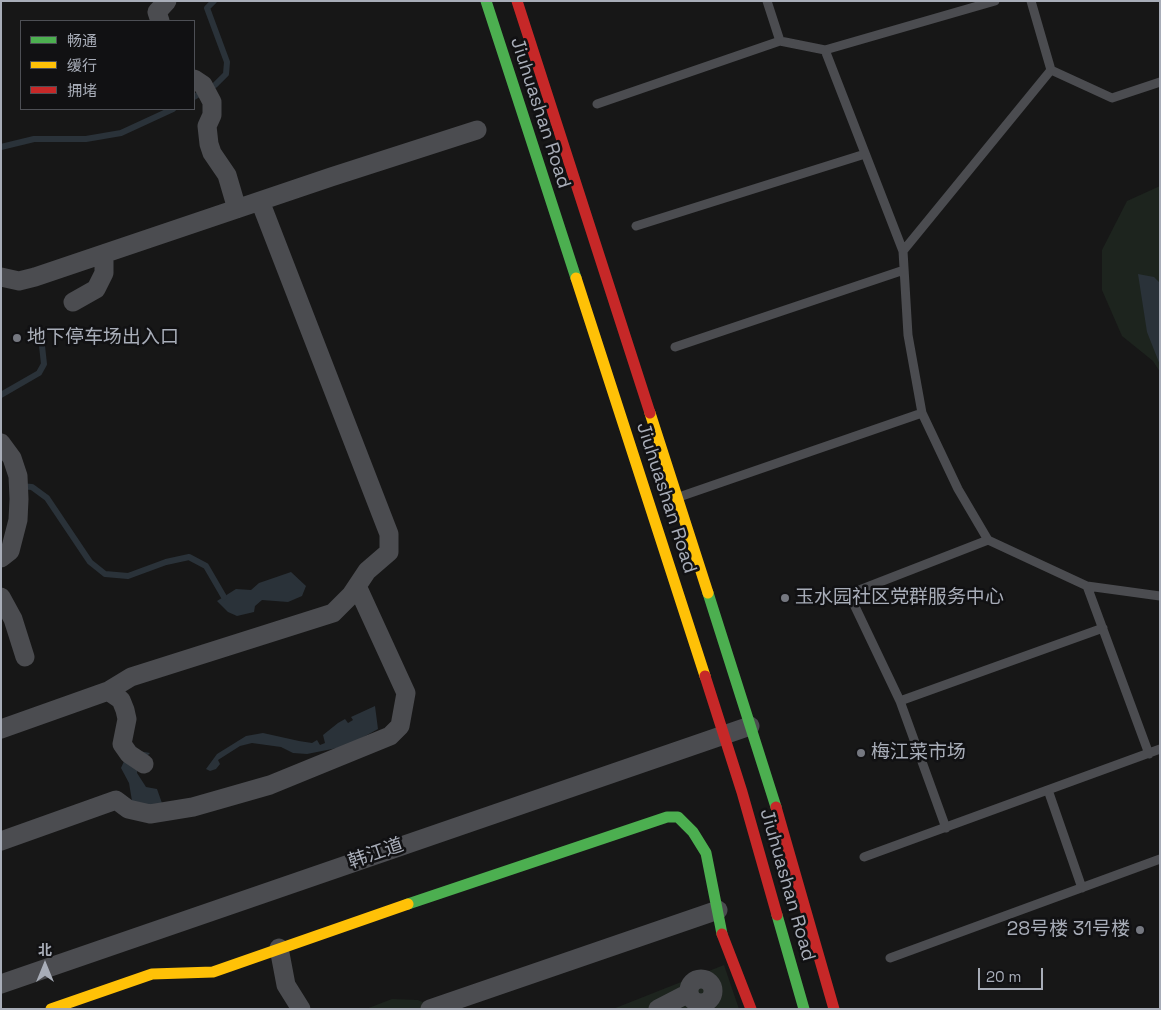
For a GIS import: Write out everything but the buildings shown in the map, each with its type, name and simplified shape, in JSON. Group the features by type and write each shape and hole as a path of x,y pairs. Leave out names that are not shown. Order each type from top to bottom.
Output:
{"street":[{"path":"160,20 157,12 167,1"},
{"name":"Jiuhuashan Road","path":"486,1 724,734 804,1009"},
{"name":"Jiuhuashan Road","path":"517,1 750,726 834,1009"},
{"path":"198,82 212,102 212,115 208,126 209,144 212,153 227,175 238,209"},
{"path":"1,276 20,280 477,130"},
{"path":"1,728 108,691 131,677 333,613 351,595 367,571 389,552 389,534 260,201"},
{"path":"73,302 96,289 104,272 104,254"},
{"path":"1,442 12,458 18,476 18,520 10,552 1,558"},
{"path":"1,841 116,800 128,809 150,814 193,807 270,785 390,736 400,726 406,693 357,586"},
{"path":"1,597 13,619 24,657"},
{"path":"108,691 121,700 127,720 122,744 136,759"},
{"name":"韩江道","path":"1,984 750,726"},
{"path":"51,1009 152,974 213,972 667,817 678,817 693,832 706,853 718,910 720,930 751,1009"},
{"path":"430,1009 718,910"},
{"path":"279,948 286,985 301,1009"},
{"path":"658,1009 689,993 692,982 699,978 707,980 712,986 738,976"}],"lane":[{"path":"767,1 780,41"},
{"path":"597,104 780,41 825,50 995,1"},
{"path":"1031,1 1051,70 1112,98 1160,82"},
{"path":"825,50 902,251 908,335 922,412 958,489 988,540 1088,586 1160,596"},
{"path":"902,251 1051,70"},
{"path":"636,226 865,154"},
{"path":"675,347 904,270"},
{"path":"677,498 922,412"},
{"path":"946,828 900,701 849,594 988,540"},
{"path":"1088,586 1148,754"},
{"path":"900,701 1103,628"},
{"path":"864,857 1160,750"},
{"path":"1048,790 1082,888"},
{"path":"890,958 1160,859"}],"shaded area":[{"path":"1160,186 1160,372 1153,361 1122,336 1102,290 1102,250 1127,201"},
{"path":"1138,274 1154,277 1160,283 1160,365 1147,332"},
{"path":"291,572 306,586 302,596 288,602 262,600 255,606 254,612 237,616 228,612 217,601 236,589 251,590 259,583"},
{"path":"375,706 378,729 347,746 307,754 293,753 281,747 252,743 240,746 218,760 220,764 216,769 210,771 206,769 217,754 246,736 263,733 312,743 317,740 320,745 325,743 323,735 338,723 345,719 348,723 353,720 351,717"},
{"path":"139,751 150,753 138,765 137,773 146,787 157,789 163,806 154,807 132,801 129,783 121,768 125,759"},
{"path":"724,965 739,1009 613,1009"},
{"path":"392,999 418,1000 437,1009 366,1009"}],"waterway":[{"path":"195,96 215,85 226,74 227,62 207,8 214,1"},
{"path":"1,147 34,139 86,139 121,133 171,110"},
{"path":"1,395 39,373 44,364 42,346"},
{"path":"19,486 32,487 47,498 90,562 105,574 128,576 166,562 189,557 206,566 224,597"}],"traffic: fast":[{"path":"486,1 576,278"},
{"path":"708,593 776,807"},
{"path":"408,904 667,817 678,817 693,832 706,853 722,934"},
{"path":"777,915 804,1009"}],"traffic: slow":[{"path":"576,278 705,676"},
{"path":"650,413 708,593"},
{"path":"51,1009 152,974 213,972 408,904"}],"traffic: jam":[{"path":"517,1 650,413"},
{"path":"705,676 742,792 777,915"},
{"path":"776,807 834,1009"},
{"path":"722,934 751,1009"}],"place":[{"name":"地下停车场出入口","path":"17,338"},
{"name":"玉水园社区党群服务中心","path":"785,598"},
{"name":"梅江菜市场","path":"861,753"},
{"name":"28号楼 31号楼","path":"1140,930"}]}
